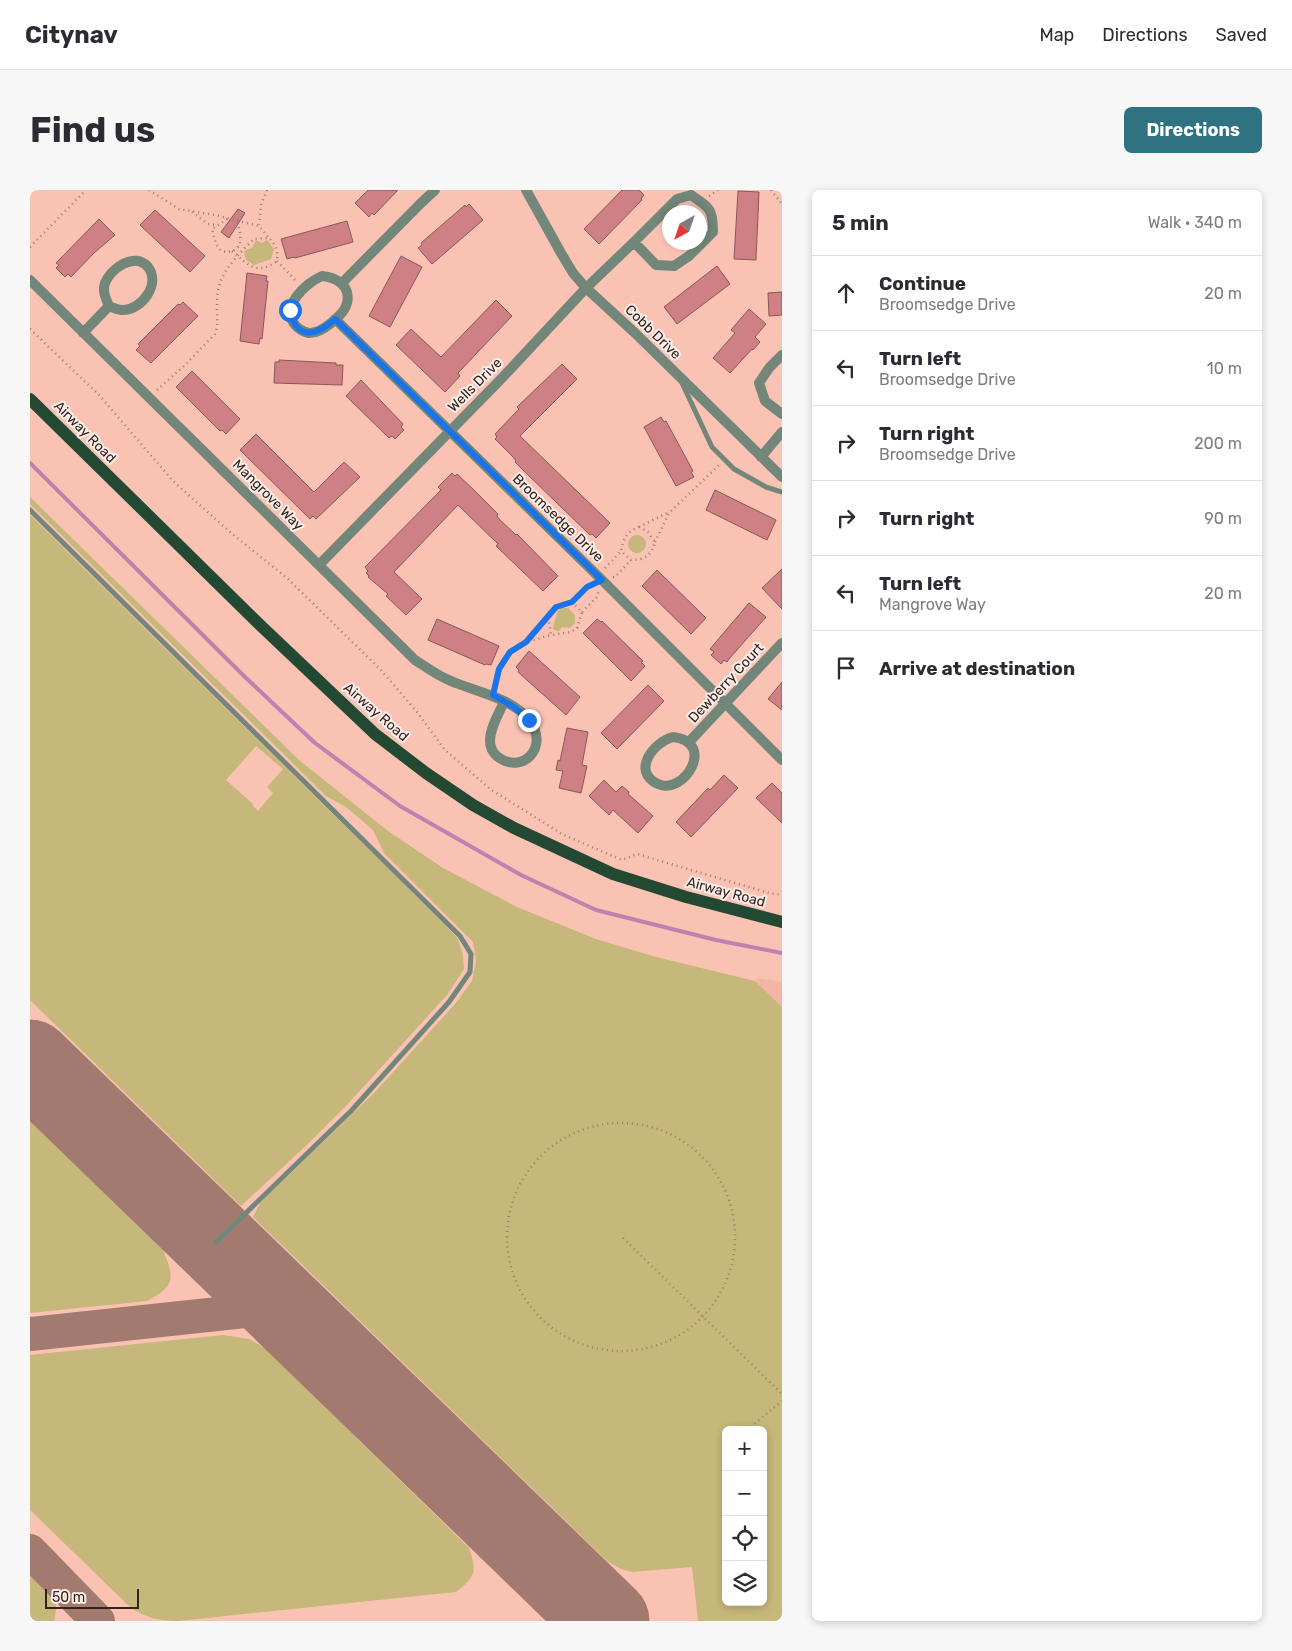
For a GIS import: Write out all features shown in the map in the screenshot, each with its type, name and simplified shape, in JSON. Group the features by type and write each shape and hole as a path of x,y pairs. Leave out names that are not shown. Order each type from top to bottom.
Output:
{"main road":[{"name":"Airway Road","path":"30,399 259,624 376,734 426,773 473,805 514,828 613,874 686,897 782,922"}],"street":[{"path":"342,284 436,190"},
{"name":"Cobb Drive","path":"526,190 565,260 586,288 635,333 782,477"},
{"name":"Wells Drive","path":"319,565 503,377 586,288 677,199 691,195 705,204 713,216 713,232 689,256 674,266 656,265 634,242"},
{"path":"132,261 148,266 152,274 153,283 143,300 131,309 116,309 109,306 104,291 105,283 112,272 124,263 132,261"},
{"path":"322,276 332,277 342,284 347,292 347,304 324,329 312,333 300,330 292,322 290,310 295,300 313,280 322,276"},
{"name":"Mangrove Way","path":"30,280 414,660 450,681 493,695 514,707 529,720 536,730 538,739 536,747 525,760 518,763 503,761 490,748 489,739 491,731 504,702"},
{"path":"84,333 109,306"},
{"name":"Broomsedge Drive","path":"335,319 602,580 782,760"},
{"path":"782,355 769,368 759,383 765,401 782,414"},
{"path":"761,456 782,432"},
{"name":"Dewberry Court","path":"689,742 782,643"},
{"name":"Dewberry Court","path":"673,738 682,738 689,742 693,747 694,761 692,768 686,776 670,786 662,786 649,778 646,764 648,756 655,748 665,740 673,738"}],"lane":[{"path":"679,376 712,447 734,469 766,487 782,492"},
{"path":"30,510 460,936 471,954 470,972 449,1002 352,1110 216,1242"}],"path":[{"path":"30,247 86,190"},
{"path":"149,190 179,209 259,226 276,245 277,261"},
{"path":"259,226 261,204 267,190"},
{"path":"771,190 782,204"},
{"path":"191,211 208,224 217,225"},
{"path":"228,219 212,229 216,244 221,251 227,252 237,248 241,238 241,231 236,220"},
{"path":"149,397 184,366 215,334 220,283 238,256 254,238 269,238"},
{"path":"232,251 256,269 262,269 277,261"},
{"path":"277,261 304,289"},
{"path":"30,329 99,395 173,481 230,532 286,578 373,663 417,712 445,750 490,789 562,834 622,860 637,854 782,895"},
{"path":"493,695 499,669 510,652 526,642 571,632 577,628 582,612 597,597 605,568 621,551 628,531 668,513 724,460"},
{"path":"526,642 556,607 572,602 587,587 602,580 615,577 631,560 644,559 650,555 668,513"},
{"path":"639,527 648,532 655,542"},
{"path":"626,536 631,540"},
{"path":"621,551 631,560"},
{"path":"572,602 582,612"},
{"path":"556,607 559,610"},
{"path":"548,615 551,636"},
{"path":"632,1123 666,1132 697,1151 722,1182 735,1220 734,1260 720,1297 703,1317 694,1327 659,1346 620,1353 580,1345 546,1324 523,1296 509,1263 507,1227 515,1192 534,1162 562,1139 596,1125 632,1123"},
{"path":"623,1238 782,1394"},
{"path":"752,1426 782,1401"}],"shaded area":[{"path":"256,240 262,243 267,240 274,249 271,259 254,265 246,260 244,252 252,248"},
{"path":"30,497 299,760 388,831 443,868 517,907 596,939 656,957 755,981 782,1007 782,1621 698,1621 692,1567 632,1572 621,1569 607,1561 253,1217 260,1203 375,1092 455,1004 472,981 476,961 473,942 384,853 373,830 346,807 326,796 30,504"},
{"path":"30,515 445,925 458,939 463,955 464,969 447,995 346,1106 241,1206 30,1000","holes":["256,746 283,769 267,787 273,793 258,811 253,804 226,780"]},
{"path":"637,535 643,538 646,544 643,550 637,553 631,550 628,544 631,538"},
{"path":"561,608 568,608 575,615 575,623 570,628 562,627 559,631 556,631 553,629 553,625 557,612"},
{"path":"757,978 782,982 782,1007 755,981"},
{"path":"30,1120 163,1250 171,1275 168,1286 163,1291 147,1301 30,1313"},
{"path":"223,1335 249,1339 265,1348 469,1548 474,1568 468,1582 456,1592 178,1621 165,1620 141,1614 130,1607 30,1510 30,1355"},
{"path":"30,1568 52,1591 56,1603 54,1621 30,1621"}],"building":[{"path":"368,190 398,190 374,215 372,213 369,217 355,203"},
{"path":"622,190 639,190 644,195 642,200 599,244 584,229"},
{"path":"738,191 759,192 756,260 734,259"},
{"path":"469,204 483,220 432,264 418,248 422,245 421,243 465,205 466,207"},
{"path":"238,209 245,213 229,238 221,232"},
{"path":"155,210 205,256 190,272 140,225"},
{"path":"99,219 115,235 71,277 68,274 65,277 56,268 59,265 56,263"},
{"path":"347,221 353,242 287,259 281,239"},
{"path":"401,256 422,267 390,327 369,316"},
{"path":"717,266 730,284 677,324 664,307"},
{"path":"247,273 267,276 266,281 268,281 262,339 260,338 259,344 240,341"},
{"path":"782,292 782,315 769,316 768,293"},
{"path":"496,300 512,316 458,373 460,376 445,392 396,345 411,329 441,357"},
{"path":"183,302 198,316 151,363 136,350 140,346 138,344 178,304 180,305"},
{"path":"749,309 766,324 755,337 760,342 730,373 713,358 735,333 731,330"},
{"path":"279,360 343,365 342,385 274,383 275,362 279,362"},
{"path":"562,364 577,379 520,436 610,523 596,538 592,534 590,535 525,472 495,439 497,437 495,434 519,409 517,407"},
{"path":"192,371 240,419 226,434 222,430 220,431 176,387"},
{"path":"361,380 403,424 401,427 404,430 395,439 392,436 389,438 346,396"},
{"path":"661,417 664,422 666,421 693,471 691,472 694,477 676,486 644,427"},
{"path":"256,434 314,492 344,462 360,477 316,519 313,516 310,519 240,450"},
{"path":"452,473 455,476 457,474 475,491 498,514 497,516 500,520 517,534 558,576 543,591 496,546 498,544 458,505 394,572 422,599 406,615 386,596 388,594 368,577 366,573 368,571 365,567 441,490 438,487"},
{"path":"715,490 776,520 767,540 706,510"},
{"path":"782,569 782,609 762,588"},
{"path":"657,570 706,618 691,634 642,586"},
{"path":"749,603 766,617 727,662 724,660 721,664 711,655 714,652 710,649"},
{"path":"437,619 499,646 491,665 485,665 428,640"},
{"path":"597,619 602,621 643,661 641,662 645,666 631,681 583,633"},
{"path":"529,651 580,697 566,715 518,672 519,670 516,667"},
{"path":"782,682 782,710 768,699"},
{"path":"648,685 664,701 617,749 601,733"},
{"path":"567,728 588,732 582,765 587,766 581,793 559,788 563,771 556,770 558,760 560,761"},
{"path":"724,775 738,788 691,837 676,822 708,788 710,790"},
{"path":"604,780 616,792 622,786 629,792 628,794 653,816 638,833 613,810 609,815 589,796"},
{"path":"772,783 782,793 782,823 756,798"}],"waterway":[{"path":"30,463 245,677 315,743 400,806 521,875 596,910 716,940 782,953"}],"taxiway":[{"path":"30,1334 283,1307"},
{"path":"30,1551 98,1621"},
{"path":"569,1621 603,1617"}],"runway":[{"path":"30,1062 607,1621"}],"route":[{"path":"290,310 292,322 300,330 312,333 324,329 335,319 602,580 587,587 572,602 556,607 526,642 510,652 499,669 493,695 514,707 529,720"}]}
